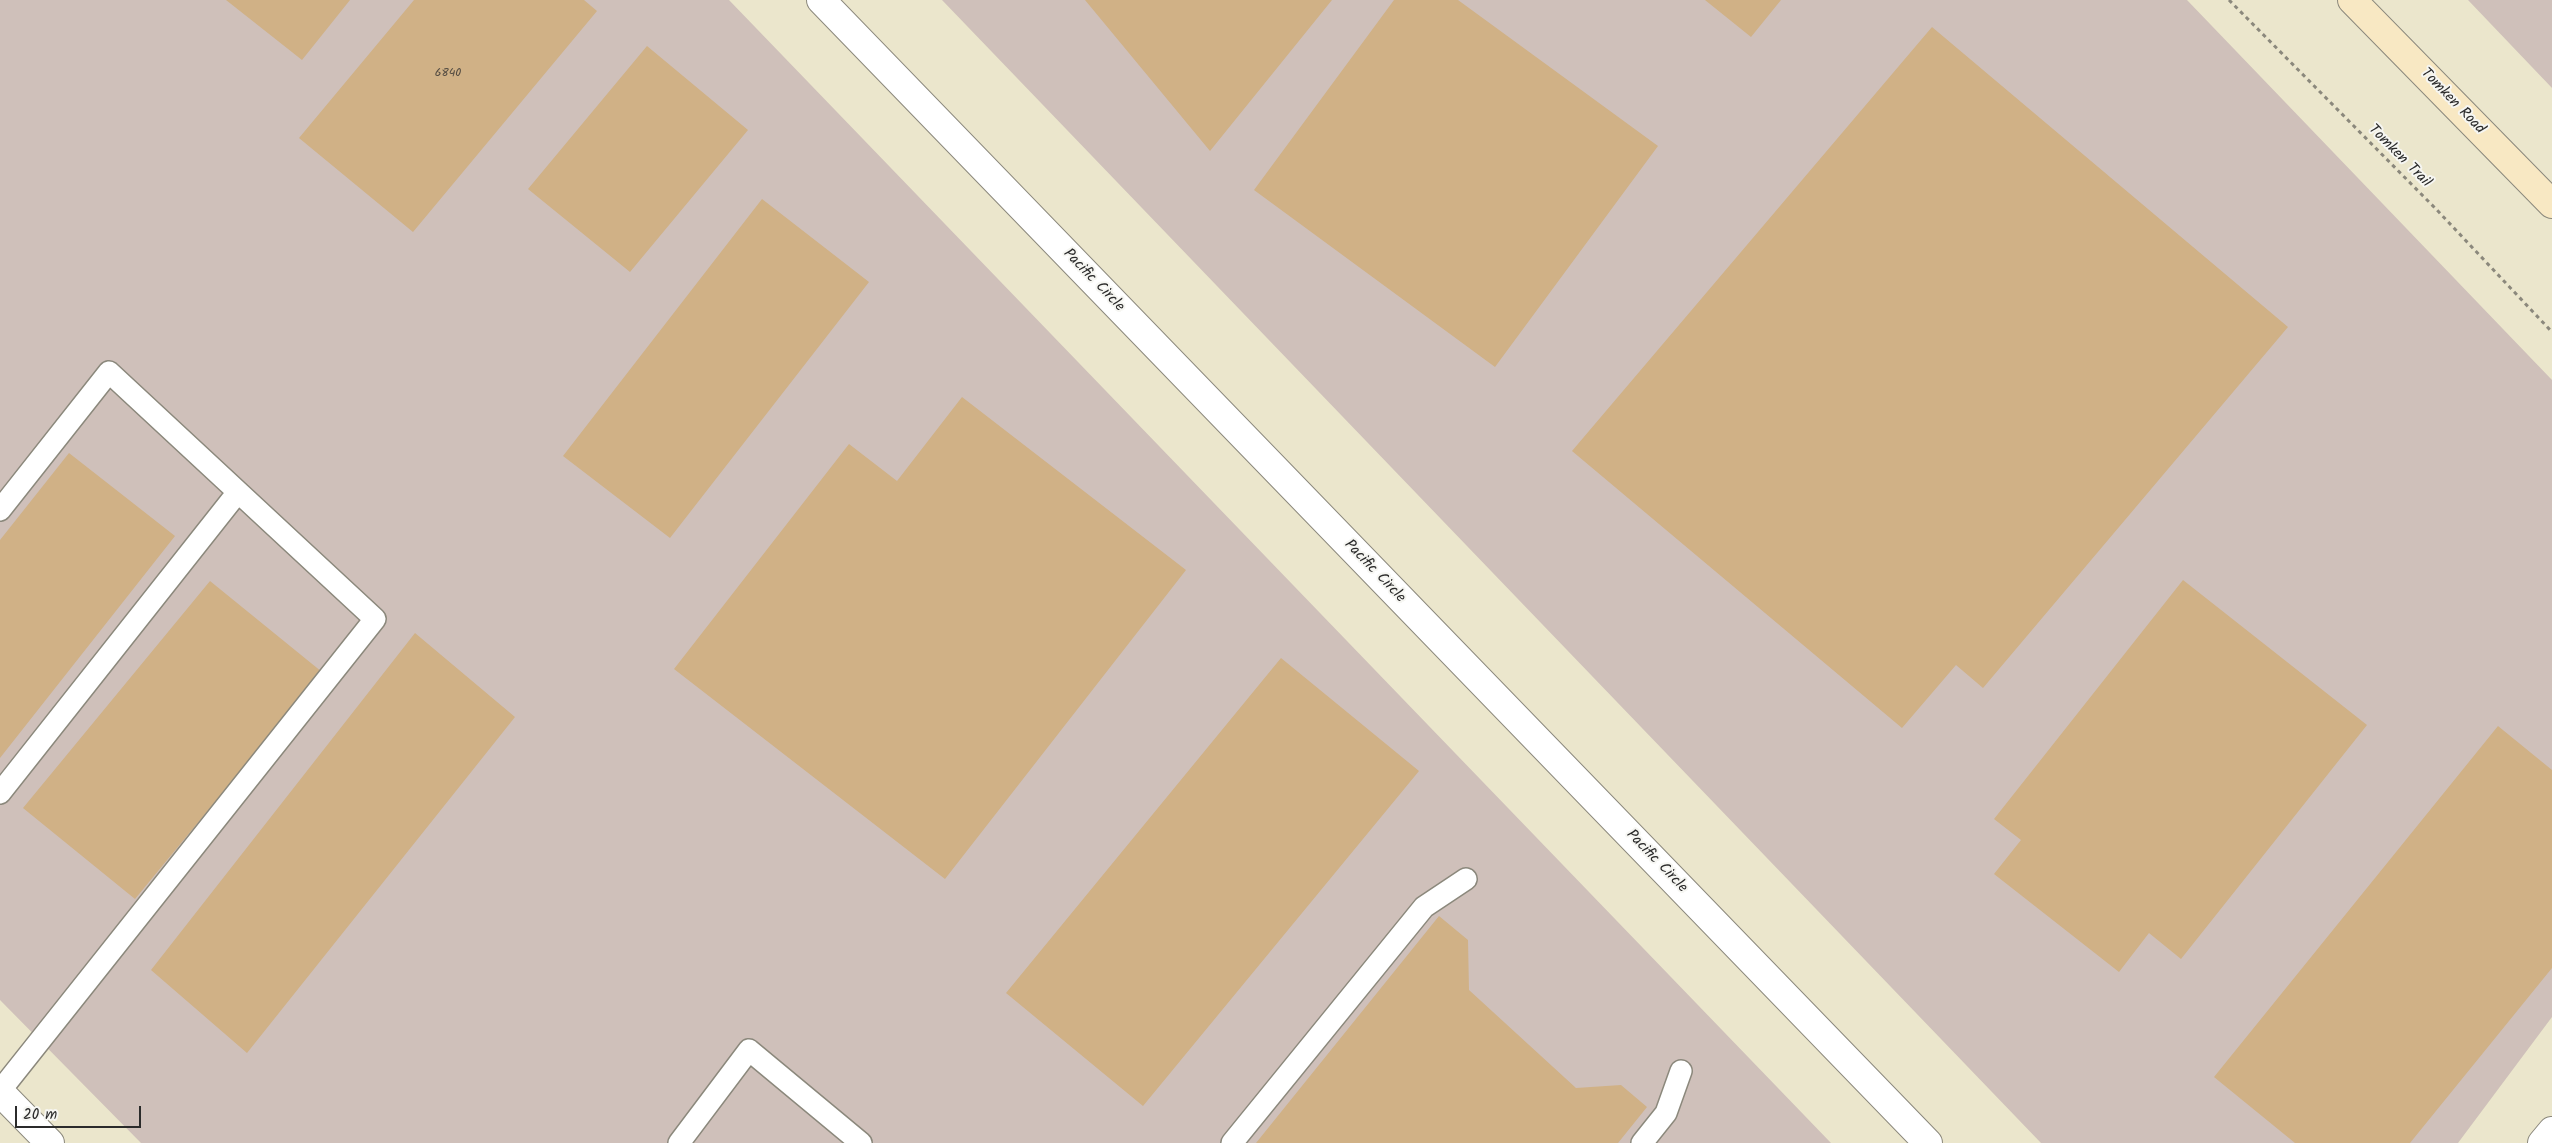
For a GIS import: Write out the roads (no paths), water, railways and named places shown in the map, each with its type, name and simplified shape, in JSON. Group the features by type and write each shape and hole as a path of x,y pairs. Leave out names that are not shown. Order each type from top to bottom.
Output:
{"main road":[{"name":"Tomken Road","path":"2352,0 2552,204"}],"street":[{"name":"Pacific Circle","path":"821,0 1928,1143"},
{"path":"0,1092 50,1143"},
{"path":"2542,1143 2552,1131"}],"lane":[{"path":"0,510 109,372 375,619 0,1092"},
{"path":"0,793 238,492"},
{"path":"1232,1143 1424,906 1466,879"},
{"path":"679,1143 749,1050 861,1143"},
{"path":"1642,1143 1666,1113 1681,1070"}]}
